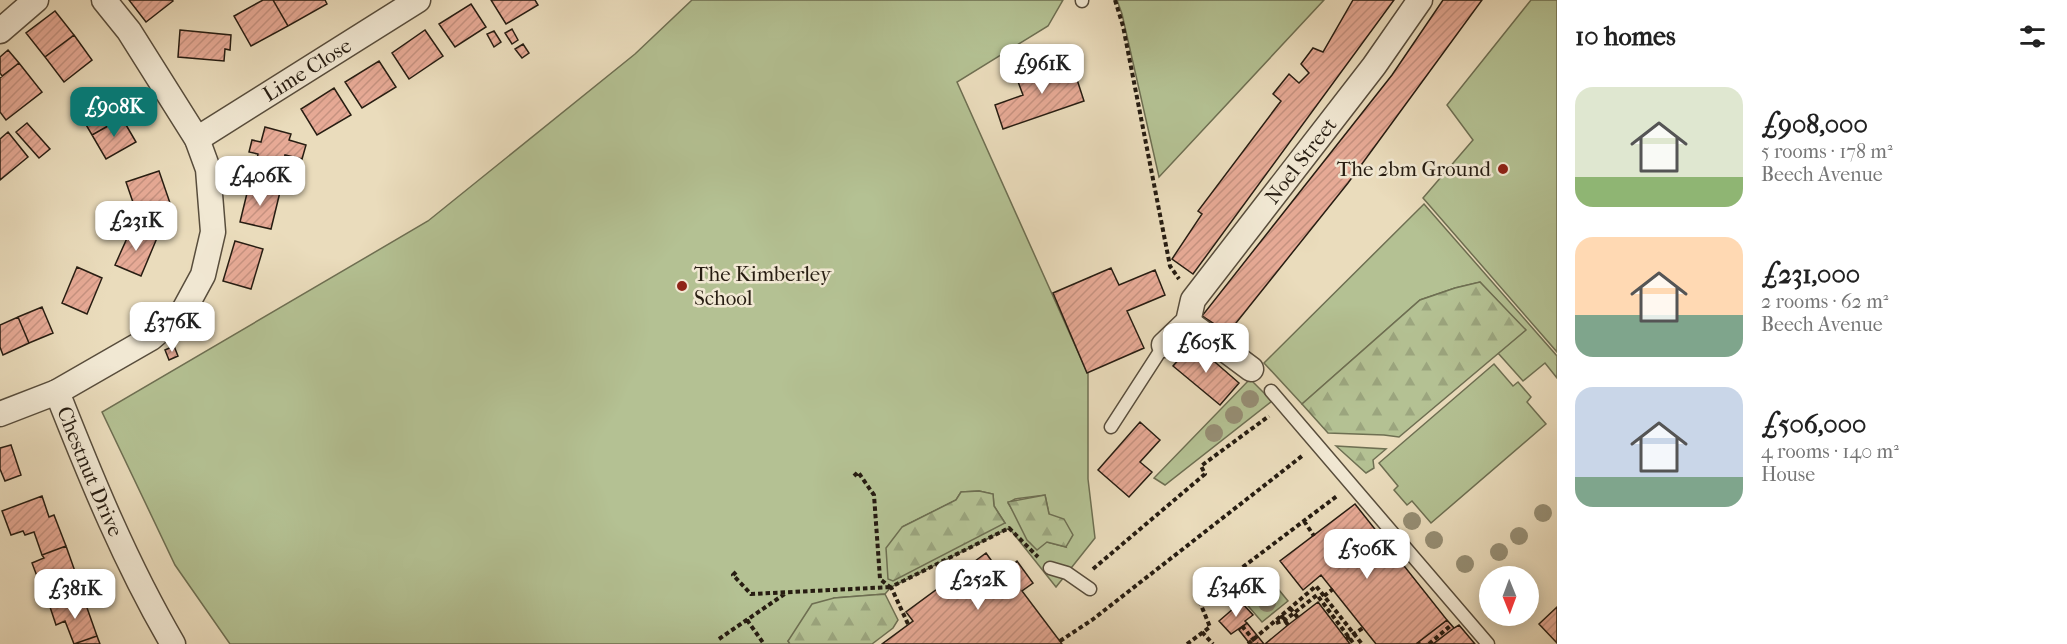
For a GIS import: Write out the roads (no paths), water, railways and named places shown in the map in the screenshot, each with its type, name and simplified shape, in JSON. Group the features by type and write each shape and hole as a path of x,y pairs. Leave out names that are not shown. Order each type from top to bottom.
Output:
{"street":[{"path":"0,31 36,0"},
{"path":"0,414 57,392 151,338 184,310 203,275 213,232 208,169 197,139 129,30 104,0"},
{"name":"Lime Close","path":"197,139 418,0"},
{"name":"Noel Street","path":"1164,345 1374,66 1420,0"},
{"path":"1190,311 1251,369"},
{"name":"Chestnut Drive","path":"57,392 95,490 150,605 173,644"}],"lane":[{"path":"1111,427 1164,345"},
{"path":"1271,391 1488,644"},
{"path":"1050,568 1066,573 1090,589"}],"place":[{"name":"The 2bm Ground","path":"1503,169"},
{"name":"The Kimberley School","path":"682,286"}]}
